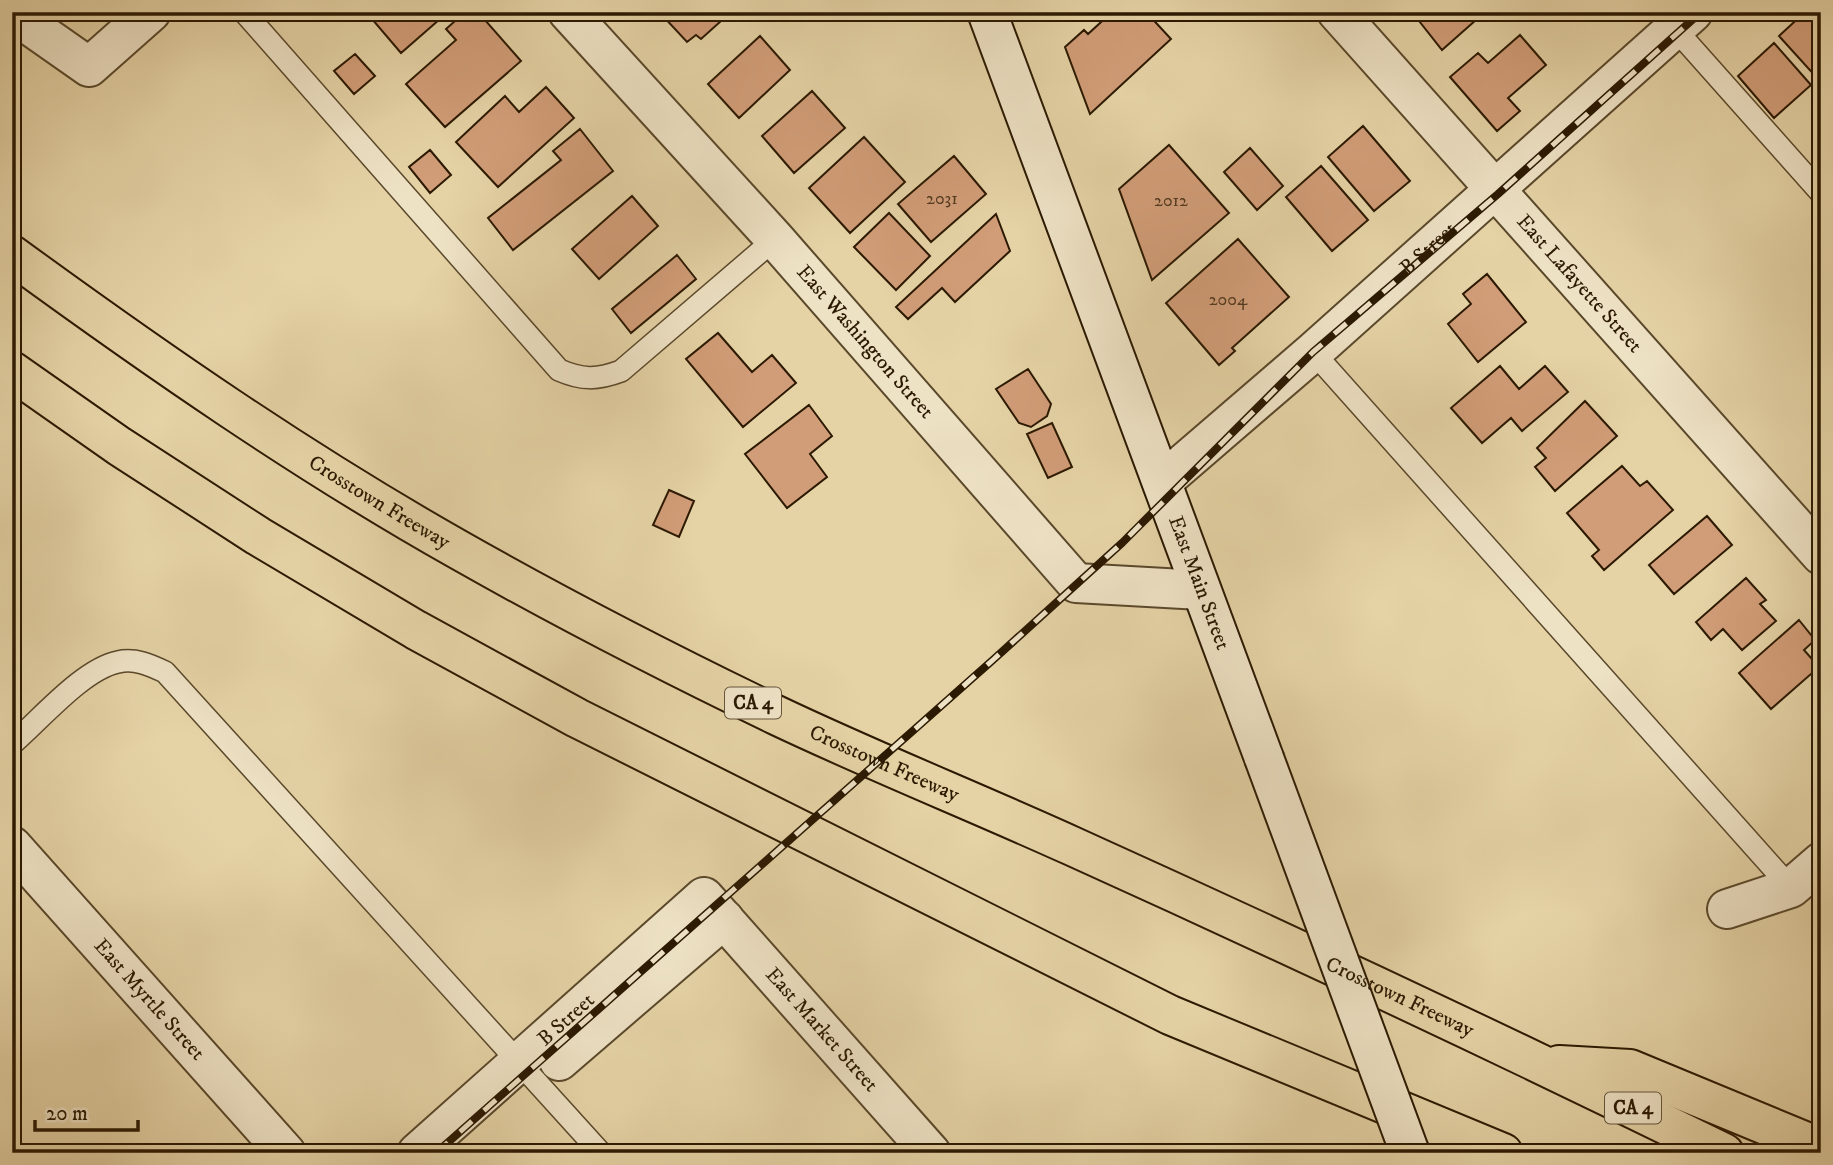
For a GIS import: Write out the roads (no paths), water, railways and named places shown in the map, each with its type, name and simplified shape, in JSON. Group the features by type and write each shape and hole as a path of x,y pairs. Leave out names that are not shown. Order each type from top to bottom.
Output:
{"highway":[{"name":"Crosstown Freeway","path":"12,255 142,349 289,446 456,549 609,631 781,718 1083,851 1542,1064 1724,1153"},
{"path":"12,371 119,446 258,536 416,630 578,718 1170,1015 1503,1153"},
{"path":"1542,1064 1630,1069 1821,1148"}],"street":[{"path":"12,13 89,67 151,12"},
{"name":"East Washington Street","path":"568,12 775,239 1076,583 1201,590"},
{"name":"East Main Street","path":"987,12 1410,1153"},
{"name":"East Lafayette Street","path":"1337,12 1821,555"},
{"name":"B Street","path":"1161,482 1495,191 1676,18"},
{"name":"East Myrtle Street","path":"12,846 286,1153"},
{"path":"1727,909 1791,888 1821,862"},
{"name":"B Street","path":"417,1153 527,1072 714,908"},
{"name":"East Market Street","path":"714,908 931,1153"},
{"path":"456,1153 527,1072"}],"lane":[{"path":"244,12 559,370 579,378 600,379 621,371 775,239"},
{"path":"1676,18 1821,193"},
{"path":"1313,352 1791,888"},
{"path":"12,744 99,668 120,661 145,662 165,672 601,1153"}],"railway":[{"path":"436,1153 1122,543 1313,352 1498,194 1701,12"}]}
